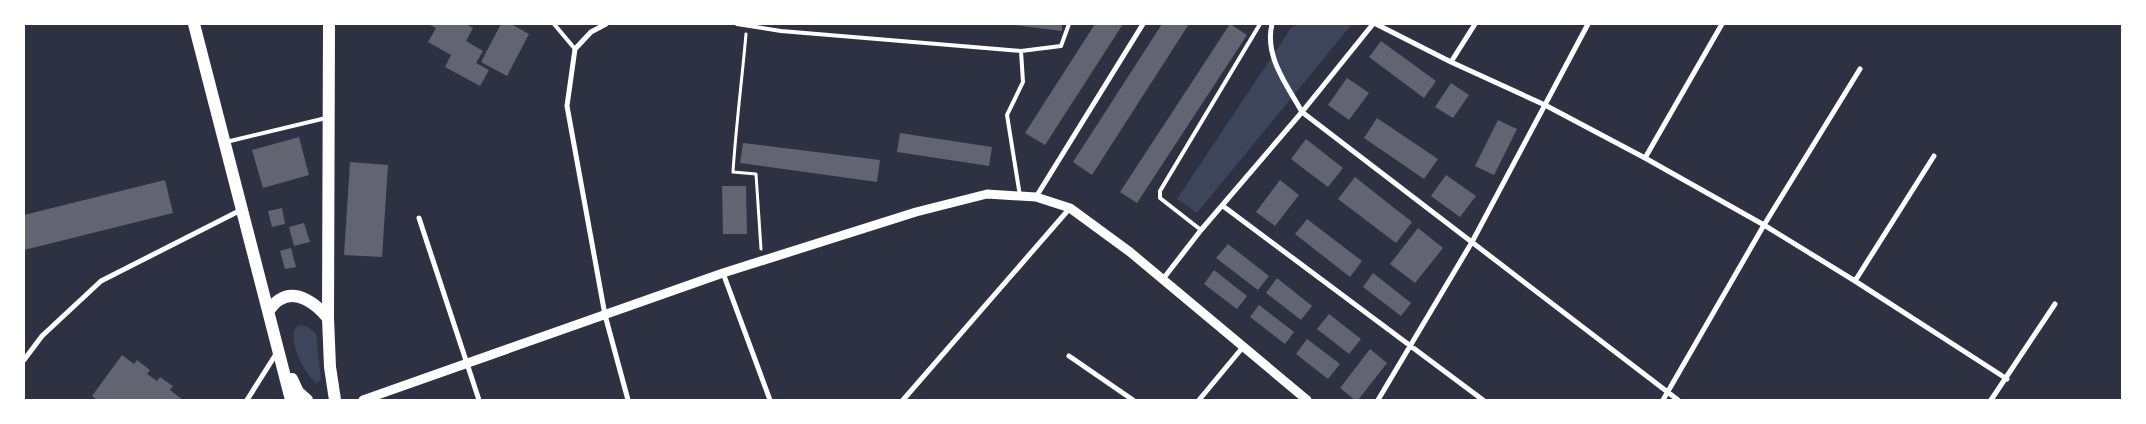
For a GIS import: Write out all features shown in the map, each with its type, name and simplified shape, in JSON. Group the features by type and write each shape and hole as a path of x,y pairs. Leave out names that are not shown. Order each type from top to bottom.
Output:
{"main road":[{"path":"194,24 291,400"},
{"path":"329,24 328,318 330,368 336,400"},
{"path":"268,311 279,299 292,296 305,299 319,307 328,318"},
{"path":"279,350 298,392 307,400"}],"street":[{"path":"606,24 591,32 575,49 567,106 606,315 628,400"},
{"path":"1036,197 1143,24"},
{"path":"1272,24 1270,47 1274,61 1302,112 1678,400"},
{"path":"1163,279 1201,230 1374,24 1451,62 1546,105 1645,158 1764,225 2007,379"},
{"path":"1451,62 1475,24"},
{"path":"1378,400 1472,242 1588,24"},
{"path":"1645,158 1722,24"},
{"path":"1663,400 1764,225 1860,69"},
{"path":"1855,281 1934,156"},
{"path":"363,400 723,273 916,212 987,194 1036,197 1070,208 1130,252 1307,400"},
{"path":"1222,206 1483,400"},
{"path":"903,400 1070,208"},
{"path":"24,360 42,336 101,282 242,210"},
{"path":"419,218 479,400"},
{"path":"723,273 770,400"},
{"path":"1992,400 2055,304"},
{"path":"1199,400 1243,347"},
{"path":"247,400 279,350"},
{"path":"1069,356 1133,400"}],"lane":[{"path":"554,24 575,49"},
{"path":"738,24 781,31 1021,51 1061,46 1069,24"},
{"path":"1201,230 1160,198 1160,191 1260,24"},
{"path":"1020,196 1007,115 1023,82 1021,51"},
{"path":"224,142 328,118"}],"path":[{"path":"747,26 741,92 736,119 734,172 756,174 762,261"}],"shaded area":[{"path":"1298,24 1352,24 1197,213 1177,199 1291,28"},
{"path":"300,325 306,326 316,333 321,379 317,384 307,373 296,349 294,333 296,327"}],"building":[{"path":"428,24 466,24 473,28 466,41 483,51 476,63 489,70 480,86 445,67 451,55 428,42 436,28"},
{"path":"501,24 511,24 529,34 507,76 481,62"},
{"path":"1007,24 1062,24 1062,31"},
{"path":"1095,24 1123,24 1045,145 1025,133"},
{"path":"1162,24 1189,24 1092,175 1073,162"},
{"path":"1230,24 1247,35 1137,203 1120,192"},
{"path":"1381,41 1436,81 1424,98 1369,57"},
{"path":"1347,78 1369,93 1349,120 1328,105"},
{"path":"1451,83 1469,95 1453,118 1435,107"},
{"path":"1377,118 1438,159 1424,179 1364,138"},
{"path":"1498,120 1517,129 1494,175 1475,166"},
{"path":"900,133 992,147 989,166 897,152"},
{"path":"299,137 309,175 263,188 252,150"},
{"path":"1306,139 1343,168 1328,187 1291,159"},
{"path":"743,143 880,160 877,182 740,163"},
{"path":"350,162 388,165 382,257 344,255"},
{"path":"1446,175 1476,196 1460,217 1431,196"},
{"path":"1355,177 1412,222 1396,243 1338,199"},
{"path":"165,180 173,213 24,250 24,215"},
{"path":"1280,180 1299,195 1275,226 1256,212"},
{"path":"722,186 746,186 747,234 723,234"},
{"path":"282,208 285,224 272,227 268,211"},
{"path":"1307,219 1362,261 1350,277 1295,234"},
{"path":"304,223 310,242 294,246 289,227"},
{"path":"1418,228 1443,248 1415,283 1390,264"},
{"path":"1228,244 1269,276 1258,290 1216,258"},
{"path":"291,248 296,267 285,269 280,251"},
{"path":"1214,270 1247,296 1237,309 1204,284"},
{"path":"1373,273 1411,303 1401,316 1363,287"},
{"path":"1277,278 1312,306 1301,320 1266,293"},
{"path":"1259,305 1294,332 1285,344 1250,317"},
{"path":"1329,314 1361,339 1349,354 1317,329"},
{"path":"1307,339 1340,364 1328,379 1296,354"},
{"path":"1370,349 1387,363 1358,400 1355,400 1340,388"},
{"path":"122,355 134,364 137,360 150,370 147,374 157,381 160,377 173,386 170,390 183,400 97,400 92,396"}]}
